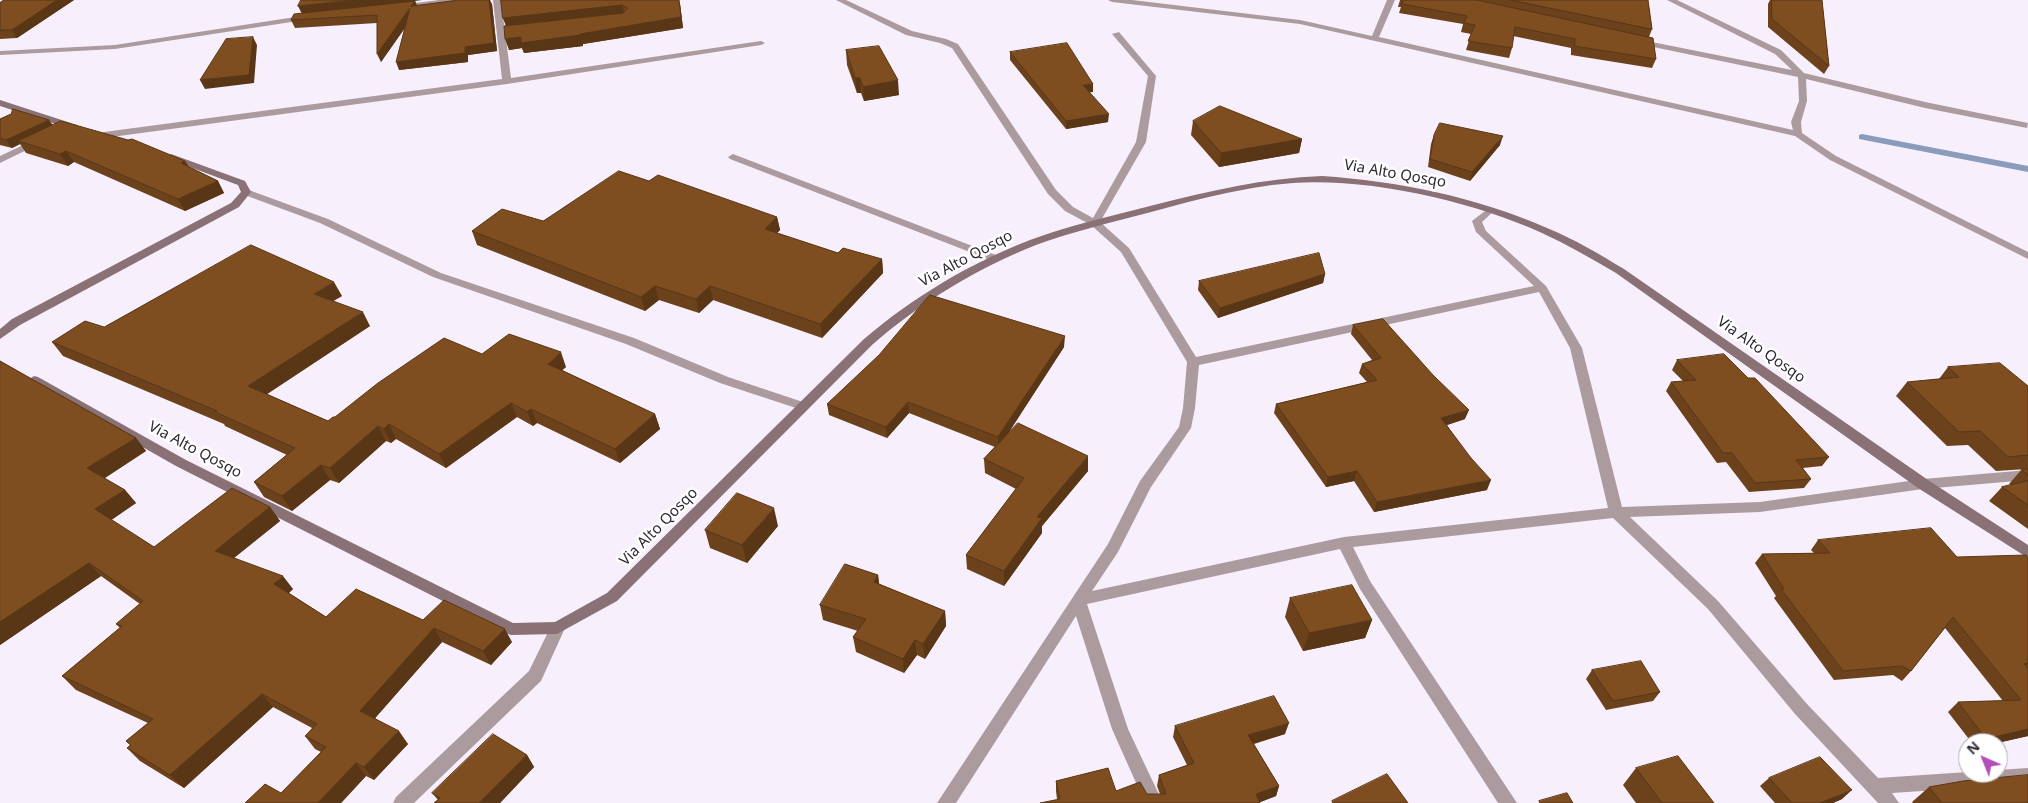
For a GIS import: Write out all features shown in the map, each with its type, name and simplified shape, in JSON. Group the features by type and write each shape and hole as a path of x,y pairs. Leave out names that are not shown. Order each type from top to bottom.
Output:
{"street":[{"path":"390,8 458,0"},
{"path":"496,0 507,81"},
{"path":"840,0 909,33 943,40 955,46 1052,192 1069,209 1096,223 1125,250 1193,362 1189,408 1185,428 1145,485 1112,548 946,803"},
{"path":"1112,0 1300,22 1798,134 1833,158 2028,256"},
{"path":"1376,38 1391,0"},
{"path":"1670,0 1778,52 1802,76 1803,101 1796,122 1798,134"},
{"path":"0,53 114,47 312,17"},
{"path":"501,33 511,32"},
{"path":"1096,223 1141,142 1152,76 1116,34"},
{"path":"1631,39 1816,78 1925,105 2027,125"},
{"path":"96,133 507,81 761,43"},
{"path":"0,103 129,143"},
{"path":"0,160 70,126"},
{"path":"163,154 242,183 246,192 324,221 437,275 630,341 739,386 802,406"},
{"path":"733,157 998,259"},
{"name":"Via Alto Qosqo","path":"26,376 181,463 510,629 557,628 612,597 802,406 896,317 942,288 1040,240 1096,223 1245,186 1294,180 1367,183 1419,193 1489,211 1544,231 1579,247 1620,271 1923,484 2028,552"},
{"path":"0,335 16,322 235,205 246,192"},
{"path":"1489,211 1477,221 1481,232 1542,288 1576,348 1616,512 1713,605 1801,709 1890,803"},
{"path":"1193,362 1542,288"},
{"path":"1078,600 1344,543 1616,512 1760,507 1923,484 2028,475"},
{"path":"1344,543 1365,585 1508,803"},
{"path":"1078,600 1120,729 1154,803"},
{"path":"402,803 535,676 557,628"},
{"path":"1874,786 2028,776"}],"building":[{"path":"4,0 57,0 12,30 0,30 0,3"},
{"path":"301,0 352,0 298,6"},
{"path":"459,0 489,0 494,43 465,47 465,53 396,62 410,8 377,54 377,15 291,20 294,14 415,1 411,6"},
{"path":"501,0 679,0 681,17 580,35 521,43 521,37 505,39 504,26 623,13 628,8 622,5 503,18"},
{"path":"1404,0 1477,0 1653,38 1656,59 1574,46 1575,39 1515,27 1512,48 1468,41 1475,25 1464,23 1467,16 1402,4"},
{"path":"1511,0 1648,0 1652,29"},
{"path":"1772,0 1822,0 1829,66 1772,19"},
{"path":"253,37 249,75 200,80 226,39"},
{"path":"1067,43 1093,84 1083,85 1109,114 1066,121 1010,52"},
{"path":"879,46 898,80 863,87 860,78 855,78 846,50"},
{"path":"1220,106 1302,139 1221,153 1193,121"},
{"path":"13,109 49,120 6,140 0,138 0,119 11,114"},
{"path":"61,121 128,140 132,139 185,161 181,163 218,181 178,199 66,151 60,154 18,141"},
{"path":"1440,123 1503,136 1472,172 1430,159 1434,135"},
{"path":"619,171 649,181 658,175 777,217 765,229 838,253 843,248 882,259 820,324 710,286 696,299 655,286 641,297 472,231 502,209 543,221"},
{"path":"251,245 334,282 314,294 363,312 248,386 328,421 378,383 444,338 482,354 509,334 561,352 548,364 655,414 615,449 531,409 527,412 511,403 439,454 389,424 384,429 378,426 330,468 321,465 282,496 254,482 295,448 215,412 217,411 52,342 85,321 104,327"},
{"path":"1319,253 1325,274 1220,308 1199,281"},
{"path":"930,295 1065,336 998,437 908,402 886,427 827,404 879,355"},
{"path":"1383,319 1433,375 1469,410 1441,418 1471,458 1491,480 1377,502 1357,471 1328,477 1276,404 1377,380 1362,364 1381,358 1353,325"},
{"path":"1724,354 1748,378 1755,378 1829,457 1796,460 1811,479 1755,483 1732,453 1723,453 1671,382 1696,380 1677,360"},
{"path":"0,361 136,438 87,468 125,490 95,509 154,547 232,488 270,507 215,551 283,576 274,584 326,617 356,589 423,620 444,600 505,629 483,651 434,628 360,711 399,731 364,767 356,763 318,803 245,803 265,784 281,793 326,747 305,736 317,724 262,694 170,775 127,748 131,745 126,741 153,719 62,676 122,626 116,624 143,601 89,563 0,622"},
{"path":"2000,363 2028,386 2028,455 2008,457 1980,431 1959,432 1907,382 1959,377 1948,367"},
{"path":"1018,423 1088,456 1037,517 1042,518 1004,571 966,555 1024,478 984,459"},
{"path":"2022,469 2028,469 2028,475"},
{"path":"2028,481 2028,505 2002,487"},
{"path":"737,493 774,508 742,545 705,530"},
{"path":"1931,528 1957,557 2026,555 2028,558 2028,663 2024,664 2028,668 2028,729 2008,734 1981,733 1958,702 2021,700 1953,617 1911,671 1902,666 1843,671 1781,589 1784,589 1762,554 1830,553 1818,540"},
{"path":"845,564 878,575 874,582 945,611 923,644 915,640 903,659 853,637 866,619 820,605"},
{"path":"1352,585 1372,620 1309,633 1290,598"},
{"path":"1641,661 1660,692 1613,701 1592,670"},
{"path":"1274,696 1289,723 1248,735 1279,786 1256,794 1260,803 1040,803 1060,799 1056,781 1108,768 1116,791 1140,782 1147,794 1166,794 1159,775 1194,763 1175,726"},
{"path":"493,734 527,755 479,803 434,803 440,798 432,793"},
{"path":"1678,756 1714,803 1662,803 1636,768"},
{"path":"1820,757 1852,790 1820,803 1792,803 1769,778"},
{"path":"1387,774 1408,803 1333,803 1332,801"},
{"path":"2028,775 2028,803 1942,803 1929,787 1958,782 2008,783 2008,777"},
{"path":"1567,793 1573,803 1540,803 1539,801"}],"waterway":[{"path":"1862,137 2028,169"}]}
